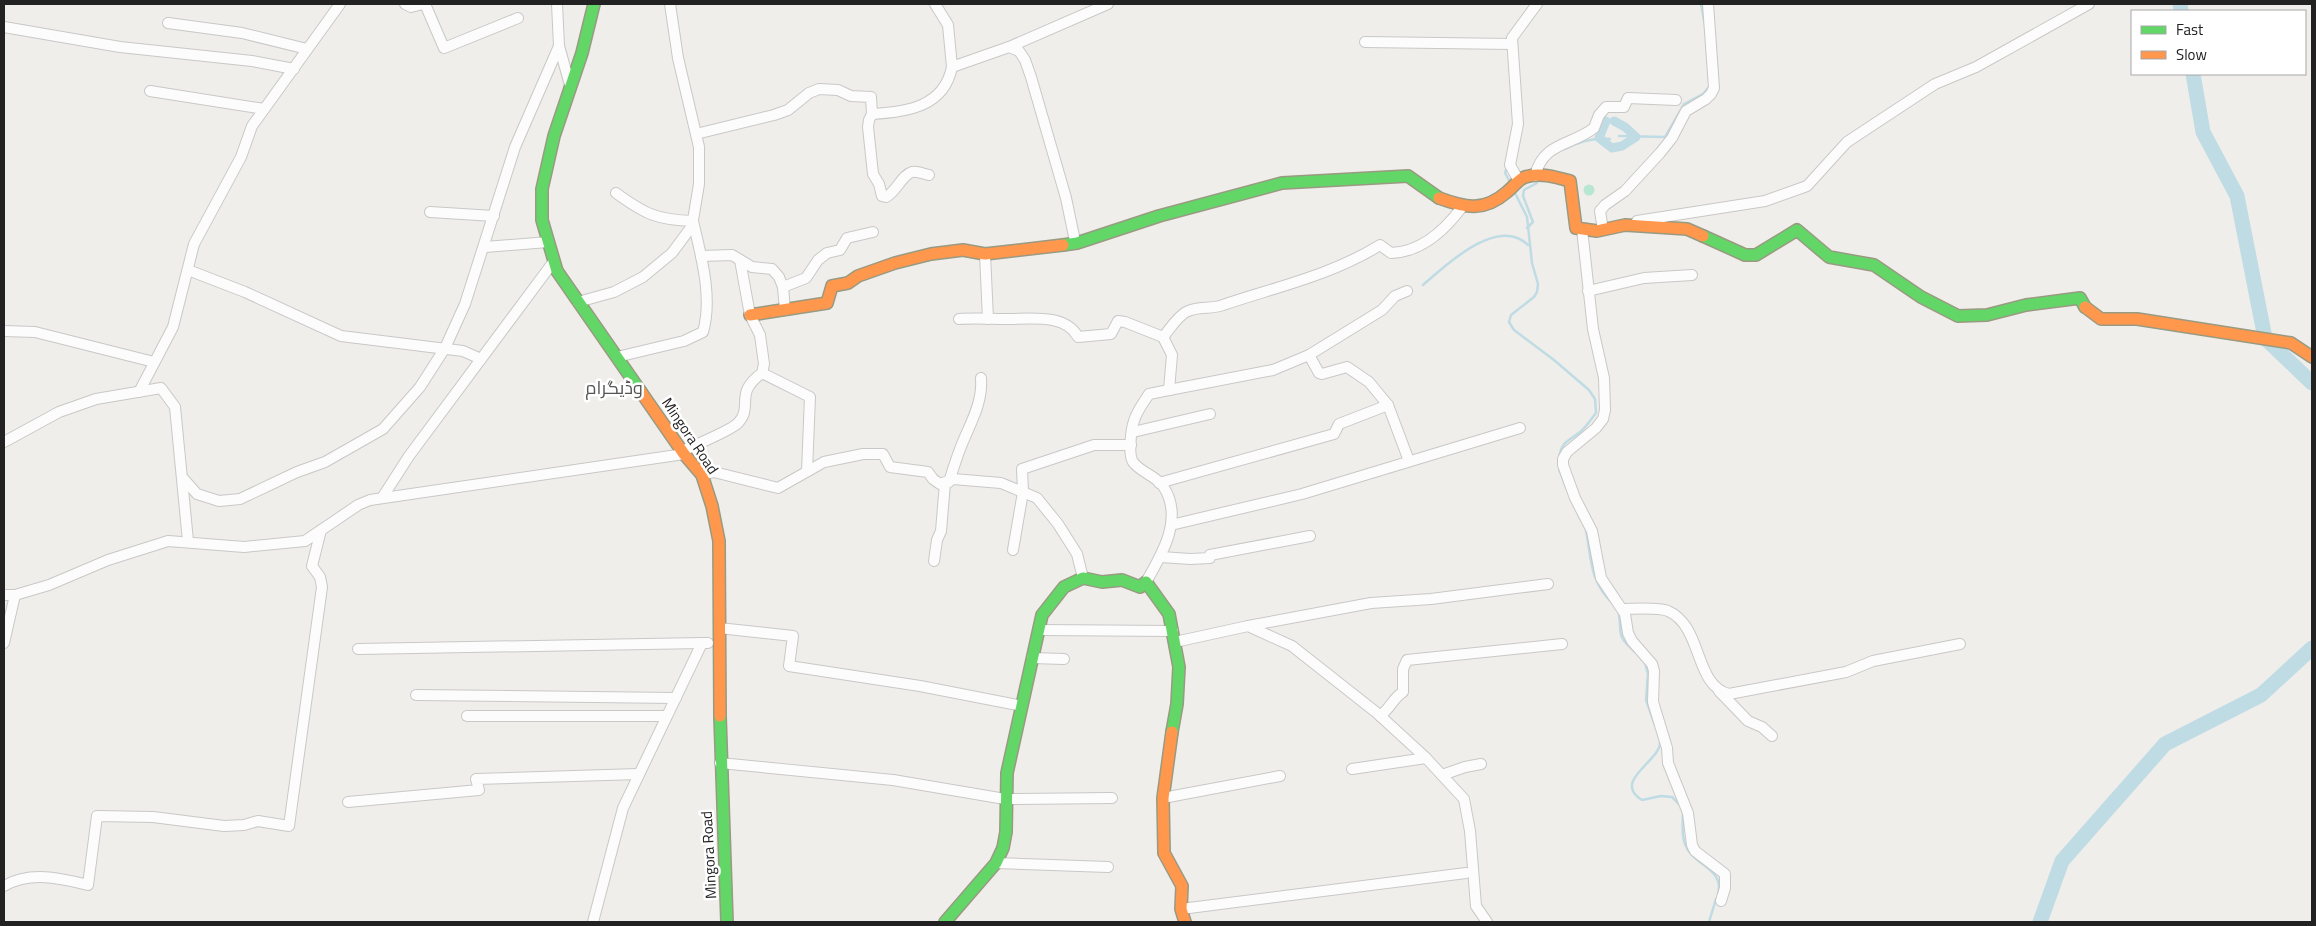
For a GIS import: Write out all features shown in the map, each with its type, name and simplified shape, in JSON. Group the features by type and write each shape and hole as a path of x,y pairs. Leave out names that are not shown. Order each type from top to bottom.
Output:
{"main road":[{"name":"Mingora Road","path":"594,4 582,53 554,136 542,189 542,220 557,271 683,452 702,476 712,506 719,541 720,763 728,922"},
{"path":"750,314 827,303 832,286 848,283 858,276 895,263 931,254 963,250 985,254 1077,243 1225,198 1282,183 1408,176 1439,198 1462,207 1478,207 1498,200 1524,178 1550,175 1570,181 1576,228 1603,230 1625,225 1687,229 1745,255 1756,254 1798,230 1829,257 1874,265 1921,297 1958,316 1987,315 2026,305 2080,298 2086,310 2101,319 2137,319 2291,343 2312,357"},
{"path":"945,922 996,863 1003,848 1006,832 1005,799 1007,773 1042,615 1064,587 1083,578 1102,582 1122,580 1140,587 1146,582 1169,614 1179,667 1177,704 1168,753 1163,798 1164,853 1182,886 1181,910 1185,922"}],"street":[{"path":"405,4 411,7 424,4 444,48 518,18"},
{"path":"557,4 558,46 570,88"},
{"path":"578,302 614,292 643,277 672,254 692,226 699,184 698,147 678,58 670,4"},
{"path":"872,114 900,112 925,104 949,81 952,67 948,25 937,4"},
{"path":"952,67 1009,47 1108,4"},
{"path":"1520,182 1510,165 1518,124 1512,38 1537,4"},
{"path":"1603,230 1600,212 1604,205 1625,190 1672,138 1686,111 1706,100 1714,88 1708,4"},
{"path":"1625,225 1709,209 1765,201 1806,186 1847,142 1934,84 1976,67 2089,4"},
{"path":"140,392 173,327 194,244 241,157 252,126 308,49 335,5"},
{"path":"168,23 242,34 308,49"},
{"path":"4,27 120,47 252,60 294,69"},
{"path":"1365,42 1512,44"},
{"path":"182,477 197,494 219,502 240,499 297,472 325,462 383,429 420,388 445,348 465,304 485,247 515,147 558,46"},
{"path":"1009,47 1019,51 1025,60 1031,77 1066,198 1074,242 1077,243"},
{"path":"696,134 788,110 819,89 838,90 851,96 871,97 872,114 868,127 873,174 879,184 882,196 886,197 893,193 907,176 913,172 928,175"},
{"path":"150,92 264,109"},
{"path":"1535,176 1540,159 1561,144 1594,128 1599,115 1606,107 1624,107 1628,98 1676,100"},
{"path":"616,193 644,213 670,221 693,221"},
{"path":"1163,337 1180,316 1199,306 1220,306 1332,270 1356,260 1380,245 1391,253 1410,248 1443,230 1462,207"},
{"path":"430,212 494,216"},
{"path":"618,357 684,341 703,332 708,316 701,256 693,221"},
{"path":"1582,229 1593,329 1604,378 1605,410 1603,419 1596,428 1567,452 1563,459 1563,464 1575,498 1592,532 1601,578 1625,614 1628,633 1652,664 1654,671 1653,702 1667,748 1668,763 1688,813 1692,845 1695,850 1725,874 1725,888 1721,901"},
{"path":"783,287 806,278 818,260 826,253 840,250 847,238 873,232"},
{"path":"485,247 548,242"},
{"path":"985,254 988,319"},
{"path":"701,256 732,255 752,267 772,269 780,277 785,310"},
{"path":"4,595 15,595 50,584 108,560 168,541 188,541 244,547 305,541 358,505 370,500 683,452 737,424 744,415 745,394 749,384 762,373 764,364 760,335 750,314 740,260"},
{"path":"382,498 409,456 554,261"},
{"path":"188,270 245,292 341,336 445,348 463,351 481,359"},
{"path":"1588,291 1644,278 1692,275"},
{"path":"1146,582 1161,557 1171,524 1173,510 1159,482 1133,462 1130,453 1134,420 1149,394 1273,370 1309,355 1382,310 1395,296 1407,291"},
{"path":"959,319 1041,318 1052,320 1075,332 1078,337 1111,334 1118,322 1125,322 1163,337 1172,355 1169,390"},
{"path":"4,331 35,332 154,362"},
{"path":"1309,355 1316,370 1322,374 1347,367 1369,382 1388,405 1409,461"},
{"path":"762,373 810,397 808,471"},
{"path":"934,562 936,540 941,531 947,482 977,408 982,392 981,378"},
{"path":"4,442 59,412 96,399 161,388 175,407 188,541"},
{"path":"1159,482 1334,434 1339,424 1388,405"},
{"path":"1133,432 1210,414"},
{"path":"1171,524 1302,494 1520,428"},
{"path":"1013,550 1023,492 1022,469 1094,444 1130,445"},
{"path":"702,476 714,472 772,488 796,480 824,462 864,454 883,454 890,467 928,472 937,482 960,480 1001,483 1037,498 1058,524 1077,554 1083,578"},
{"path":"4,886 30,878 56,877 88,885 97,816 154,817 224,826 244,825 258,821 289,826 322,587 320,577 312,566 321,530"},
{"path":"1161,557 1210,558 1210,555 1310,536"},
{"path":"1039,630 1174,636 1248,626 1371,603 1431,599 1548,584"},
{"path":"4,643 15,595"},
{"path":"1622,609 1666,610 1675,615 1691,634 1705,671 1718,690 1748,721 1762,727 1772,736"},
{"path":"1248,626 1292,646 1380,716 1426,758 1464,799 1470,831 1476,906 1487,922"},
{"path":"719,628 793,636 789,666 920,686 1022,706"},
{"path":"358,649 719,642"},
{"path":"593,922 623,808 702,643"},
{"path":"1380,716 1388,710 1397,695 1403,692 1403,670 1407,660 1562,644"},
{"path":"1718,690 1729,694 1846,672 1873,661 1960,644"},
{"path":"1032,658 1064,659"},
{"path":"416,695 676,698"},
{"path":"467,716 666,716"},
{"path":"1352,768 1426,758"},
{"path":"720,763 893,780 1005,799 1112,798"},
{"path":"1442,776 1465,767 1481,764"},
{"path":"348,802 479,790 476,779 639,774"},
{"path":"1163,798 1280,776"},
{"path":"996,863 1108,867"},
{"path":"1181,910 1466,872"}],"green space":[{"path":"1589,184 1595,190 1589,196 1583,190"}],"waterway":[{"path":"1701,4 1705,25"},
{"path":"2180,4 2181,10"},
{"path":"2193,75 2203,132 2237,196 2265,338 2312,383"},
{"path":"1619,136 1665,137 1684,104 1703,94 1709,87"},
{"path":"1606,121 1599,138 1612,148 1622,146 1636,137 1625,127 1614,121"},
{"path":"1565,149 1586,141 1610,139"},
{"path":"1507,167 1505,173 1510,182"},
{"path":"1527,228 1533,222 1523,196 1524,190 1537,183"},
{"path":"1515,193 1527,217 1532,263 1538,284 1534,297 1511,315 1509,322 1514,330 1554,360 1589,390 1595,399 1596,413 1582,430 1564,444 1559,458"},
{"path":"1423,285 1458,256 1488,239 1502,236 1516,237 1528,245"},
{"path":"1559,469 1566,487"},
{"path":"1586,530 1595,578 1612,603"},
{"path":"1619,614 1622,638 1635,652"},
{"path":"2040,922 2062,861 2165,744 2261,695 2312,648"},
{"path":"1645,663 1648,674 1646,700 1655,725"},
{"path":"1660,742 1653,756 1634,778 1632,786 1634,793 1642,800 1661,796 1672,797 1680,805"},
{"path":"1683,812 1685,844 1689,851 1717,878 1719,885 1718,894"},
{"path":"1709,922 1716,899"}],"traffic: fast":[{"path":"594,4 582,53 554,136 542,189 542,220 557,271 641,392"},
{"path":"1063,245 1077,243 1159,216 1282,183 1408,176 1439,198"},
{"path":"1703,236 1745,255 1756,255 1797,230 1829,257 1874,265 1921,297 1958,316 1987,315 2026,305 2080,298 2085,307"},
{"path":"945,922 996,863 1003,848 1006,832 1007,773 1042,615 1064,587 1083,578 1102,582 1122,580 1140,587 1146,582 1169,614 1179,667 1177,704 1172,732"},
{"path":"720,716 727,922"}],"traffic: slow":[{"path":"1439,198 1466,206 1482,205 1499,198 1525,177 1536,175 1548,176 1570,181 1576,228 1597,231 1625,225 1687,229 1703,236"},
{"path":"750,315 827,303 832,286 848,283 858,276 895,263 931,254 963,250 985,254 1063,245"},
{"path":"2085,307 2101,319 2137,319 2291,343 2312,357"},
{"path":"641,392 684,454 702,475 712,506 719,541 720,716"},
{"path":"1172,732 1163,798 1164,853 1182,886 1181,909 1185,922"}],"district":[{"name":"وڈیگرام","path":"614,388"}]}
